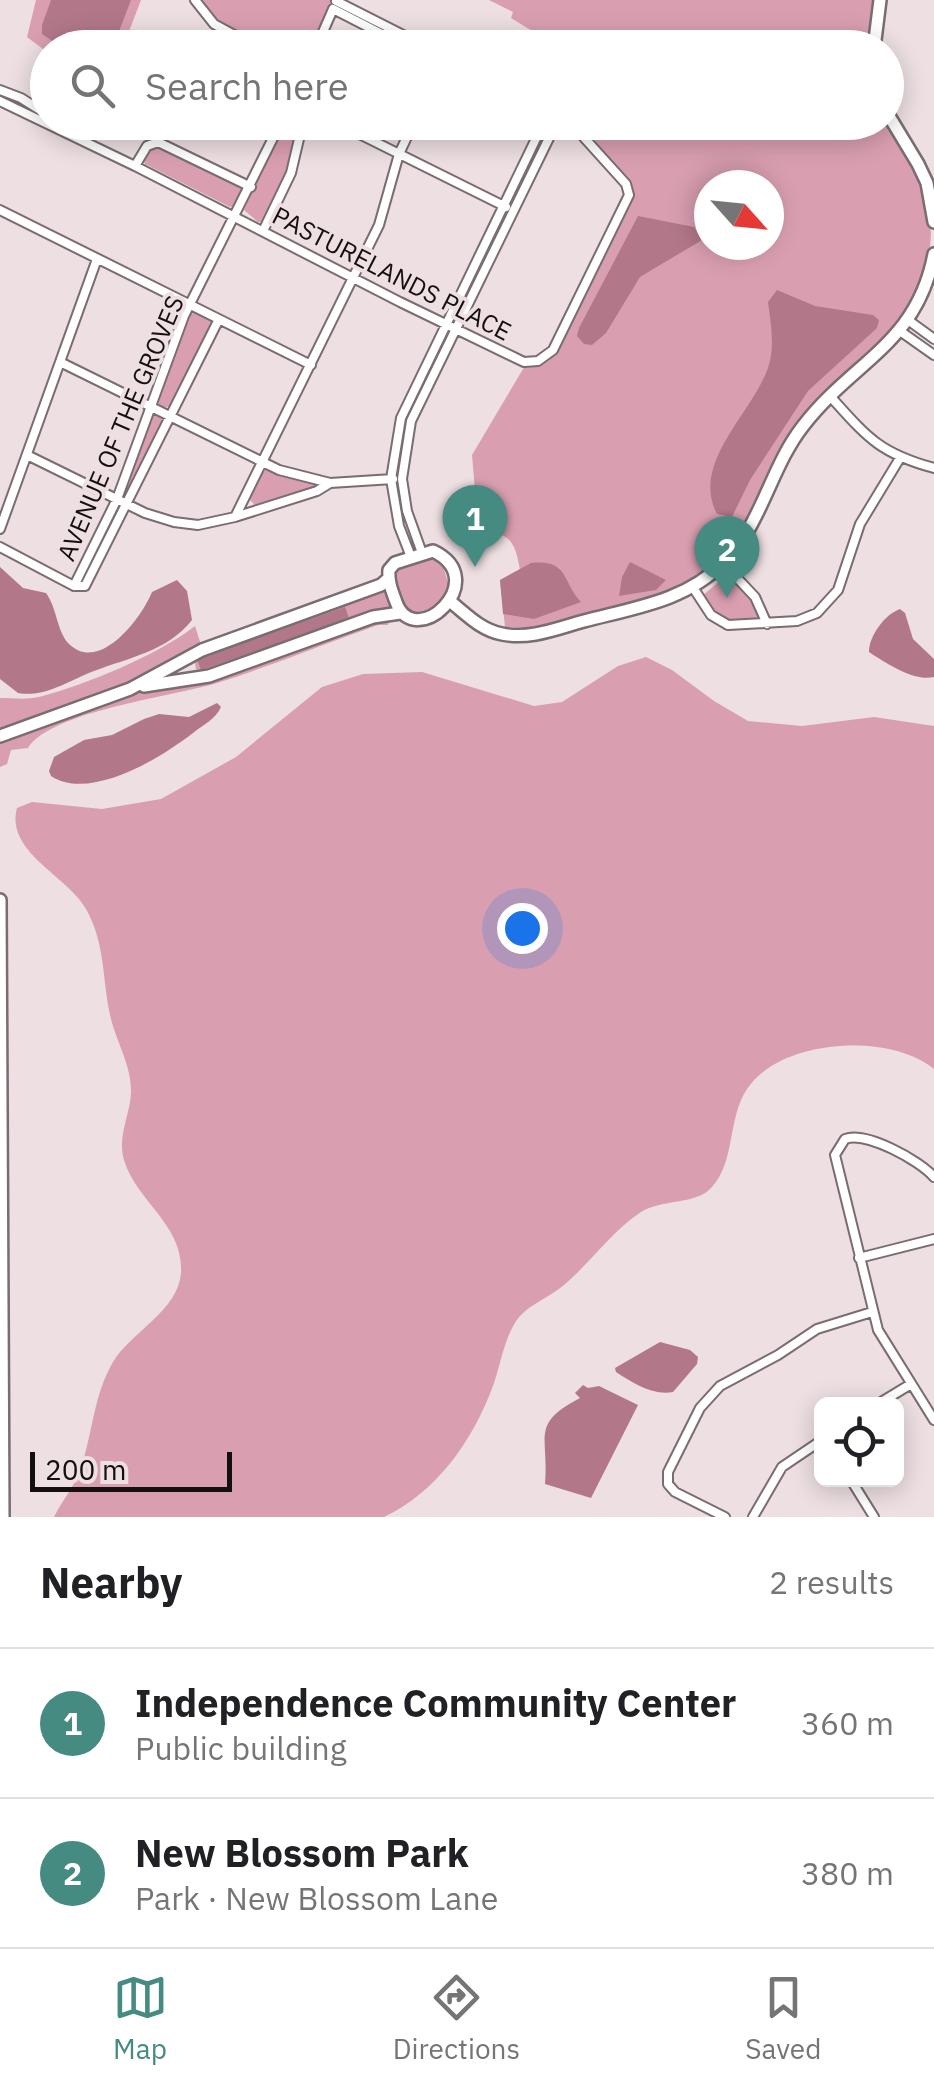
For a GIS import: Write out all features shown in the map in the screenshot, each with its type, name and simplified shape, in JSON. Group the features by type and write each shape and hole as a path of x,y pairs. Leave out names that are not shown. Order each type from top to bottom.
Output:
{"street":[{"path":"195,0 214,24 225,30"},
{"path":"876,30 880,0"},
{"path":"324,30 336,3"},
{"path":"336,3 380,30"},
{"path":"336,3 392,30"},
{"path":"0,90 30,103"},
{"name":"PASTURELANDS PLACE","path":"0,101 30,114"},
{"name":"PASTURELANDS PLACE","path":"81,140 524,362 538,361 553,350 630,194 626,184 581,140"},
{"name":"AVENUE OF THE GROVES","path":"121,502 150,406 190,305 273,140"},
{"path":"263,231 291,173 299,140"},
{"path":"371,140 508,208"},
{"path":"234,517 379,226 406,140"},
{"path":"416,555 399,526 391,479 400,418 450,326 537,140"},
{"path":"508,208 548,140"},
{"path":"904,140 926,183 934,222"},
{"name":"PASTURELANDS PLACE","path":"135,166 147,146 158,142 251,187"},
{"path":"0,210 311,365"},
{"path":"451,602 487,630 512,636 536,634 656,602 692,586 723,563 751,525 782,456 804,424 900,331 924,291 934,254"},
{"path":"0,529 98,259"},
{"name":"AVENUE OF THE GROVES","path":"0,546 78,588 219,319"},
{"path":"908,320 934,339"},
{"path":"416,555 402,479 403,458 411,421 450,326"},
{"path":"900,331 934,355"},
{"path":"60,362 296,475 330,483 402,479"},
{"path":"830,396 864,434 900,458 934,468"},
{"path":"27,455 121,502 174,522 198,524 234,517 317,491 330,483"},
{"path":"692,586 719,621 738,626 808,618 832,600 860,524 900,458"},
{"path":"433,551 446,559 455,592 445,609 415,620 400,613 388,579 394,564 416,555 433,551"},
{"path":"723,563 755,597 767,624"},
{"path":"0,736 130,689 192,654 381,586 388,579"},
{"path":"130,689 200,677 373,617 400,613"},
{"path":"192,654 193,671 200,677"},
{"path":"0,900 3,1517"},
{"path":"934,1176 921,1165 866,1137 851,1136 840,1144 835,1163 878,1330 934,1420"},
{"path":"859,1258 934,1240"},
{"path":"725,1517 674,1492 668,1484 668,1472 700,1408 734,1377 818,1329 872,1312"},
{"path":"890,1397 911,1384"},
{"path":"752,1517 782,1467 814,1445"},
{"path":"855,1487 874,1517"}],"shaded area":[{"path":"36,0 141,0 130,30 30,30 30,39 27,37"},
{"path":"51,0 131,0 120,30 42,30"},
{"path":"199,0 332,0 318,30 233,30 217,22"},
{"path":"489,0 876,0 873,30 531,30 511,18 513,12"},
{"path":"276,140 298,140 291,166 265,222 258,222 244,210"},
{"path":"594,140 897,140 918,174 928,203 929,259 909,313 783,447 748,524 718,562 680,588 620,608 530,628 505,627 500,580 520,570 512,543 478,526 472,455 526,364 548,361 554,355 634,194 631,182"},
{"path":"155,144 240,185 244,189 236,206 230,207 145,164 148,148"},
{"path":"638,216 694,227 694,245 640,277 606,333 592,345 584,344 577,336"},
{"path":"777,290 815,306 873,315 879,320 877,328 808,391 750,480 732,517 717,514 711,496 711,477 716,459 766,373 772,338 768,302"},
{"path":"196,312 210,318 212,326 173,406 162,408 156,403 188,315"},
{"path":"158,413 165,419 124,498 121,495 151,414"},
{"path":"267,469 316,486 255,505 250,500 252,492"},
{"path":"429,556 442,562 451,594 444,604 413,614 398,593 394,574 403,564"},
{"path":"630,562 666,580 656,590 619,596"},
{"path":"531,563 559,568 581,602 534,619 503,614 500,580"},
{"path":"0,567 23,588 46,593 65,639 81,651 94,652 118,639 152,592 177,580 187,591 192,620 171,639 147,652 48,691 18,693 0,679"},
{"path":"728,574 753,600 760,614 757,621 725,618 702,596"},
{"path":"387,587 394,607 205,673 196,669 194,656"},
{"path":"345,607 349,618 201,670 197,659"},
{"path":"900,609 913,639 934,659 934,677 909,674 869,652 879,626"},
{"path":"391,616 388,625 378,625 237,676 115,706 61,724 28,748 11,750 7,764 0,767 0,742 131,694"},
{"path":"195,626 201,645 130,685 0,729 0,698 34,698 78,685 142,658"},
{"path":"646,657 748,721 802,726 874,717 934,726 934,1069 890,1049 836,1046 809,1051 763,1072 741,1101 724,1166 711,1188 696,1197 641,1212 564,1285 520,1316 507,1340 485,1406 464,1445 421,1494 384,1517 54,1517 80,1470 101,1388 113,1362 172,1299 181,1273 175,1241 138,1188 124,1160 122,1143 131,1083 111,1019 92,922 77,897 20,838 17,808 32,802 102,809 161,799 236,757 322,687 363,674 422,672 534,706 562,702 618,666"},
{"path":"217,703 221,707 209,721 163,754 125,773 85,784 67,783 51,776 54,757 84,740 112,735 159,714 189,717"},
{"path":"660,1342 690,1350 698,1357 697,1364 673,1392 651,1390 616,1372 615,1368"},
{"path":"583,1385 599,1386 638,1405 591,1498 545,1484 548,1424 564,1407 580,1398 575,1393"}],"place":[{"name":"Independence Community Center","path":"475,567"},
{"name":"New Blossom Park","path":"727,598"}]}
